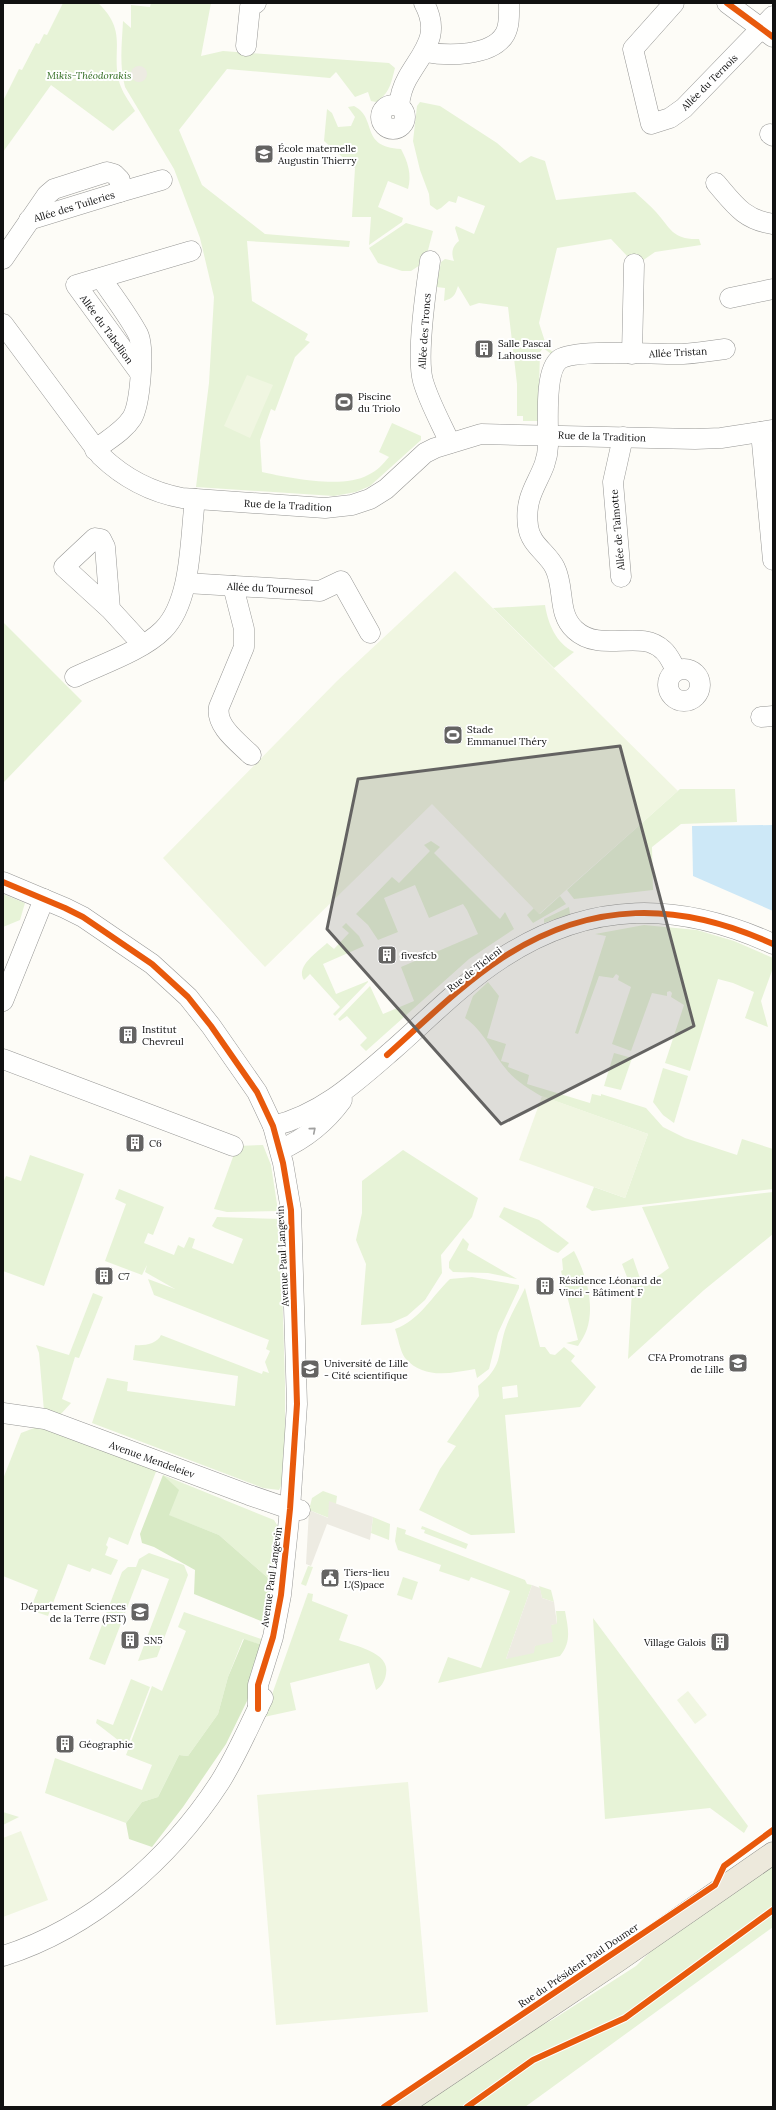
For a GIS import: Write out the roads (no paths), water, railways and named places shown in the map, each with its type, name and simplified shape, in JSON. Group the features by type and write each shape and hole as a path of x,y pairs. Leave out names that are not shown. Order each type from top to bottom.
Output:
{"main road":[{"name":"Rue du Président Paul Doumer","path":"400,2107 634,1950 773,1853"}],"street":[{"path":"246,46 250,7 256,3"},
{"path":"399,106 404,86 425,52 430,39 431,28 424,3"},
{"path":"425,52 441,55 457,55 497,43 508,27 509,3"},
{"name":"Allée du Ternois","path":"674,3 633,49 651,124 670,118 684,108 769,27"},
{"path":"727,3 769,27"},
{"name":"Allée des Tuileries","path":"3,259 29,220 162,180"},
{"path":"716,184 744,214 756,220 773,224"},
{"name":"Allée du Tabellion","path":"140,373 76,285 191,251"},
{"name":"Allée des Troncs","path":"430,261 421,348 421,374 428,396 450,443"},
{"path":"632,354 634,264"},
{"name":"Allée du Tabellion","path":"95,450 121,430 131,419 137,404 141,346 138,334 101,278"},
{"path":"730,298 773,289"},
{"name":"Rue de la Tradition","path":"3,324 95,450 119,472 139,484 167,495 195,500 324,508 352,505 370,499 386,489 425,453 450,443 482,434 710,439 767,431"},
{"name":"Allée Tristan","path":"676,670 667,654 657,645 643,641 597,641 580,634 566,619 555,568 534,543 527,524 527,509 530,495 546,462 550,383 553,367 557,361 575,353 683,354 725,349"},
{"path":"767,431 773,560"},
{"name":"Allée de Talmotte","path":"621,577 613,482 623,437"},
{"path":"75,677 142,644 167,625 179,604 186,583 195,500"},
{"name":"Allée du Tournesol","path":"186,583 320,591 341,581 370,633"},
{"path":"233,586 244,629 244,647 219,707 218,716 224,726 251,755"},
{"path":"110,609 142,644"},
{"name":"Avenue Paul Langevin","path":"3,882 71,911 107,932 152,964 188,997 211,1026 257,1092 273,1126 289,1192 293,1242 296,1404 295,1510 273,1636 258,1686 258,1709 240,1748 219,1782 193,1819 153,1863 131,1883 92,1912 40,1941 3,1956"},
{"path":"3,1001 44,899"},
{"name":"Rue de Ticleni","path":"273,1126 298,1119 351,1087 488,968 530,941 554,930 579,922 612,915 659,913 679,914 718,923 773,944"},
{"path":"3,1059 233,1146"},
{"name":"Rue de Ticleni","path":"280,1150 297,1142 313,1131 332,1113 351,1087"},
{"name":"Avenue Mendeleiev","path":"3,1413 45,1419 295,1510"}],"water":[{"path":"773,825 773,911 693,876 692,826"}],"place":[{"name":"École maternelle Augustin Thierry","path":"264,154"},
{"name":"Salle Pascal Lahousse","path":"484,349"},
{"name":"Piscine du Triolo","path":"344,402"},
{"name":"Stade Emmanuel Théry","path":"453,735"},
{"name":"fivesfcb","path":"387,955"},
{"name":"Institut Chevreul","path":"128,1035"},
{"name":"C6","path":"135,1143"},
{"name":"C7","path":"104,1276"},
{"name":"Résidence Léonard de Vinci - Bâtiment F","path":"545,1286"},
{"name":"CFA Promotrans de Lille","path":"738,1363"},
{"name":"Université de Lille ‐ Cité scientifique","path":"310,1369"},
{"name":"Tiers-lieu L'(S)pace","path":"330,1578"},
{"name":"Département Sciences de la Terre (FST)","path":"140,1612"},
{"name":"SN5","path":"130,1640"},
{"name":"Village Galois","path":"720,1642"},
{"name":"Géographie","path":"65,1744"}],"park label":[{"name":"Mikis-Théodorakis","path":"89,75"}]}
